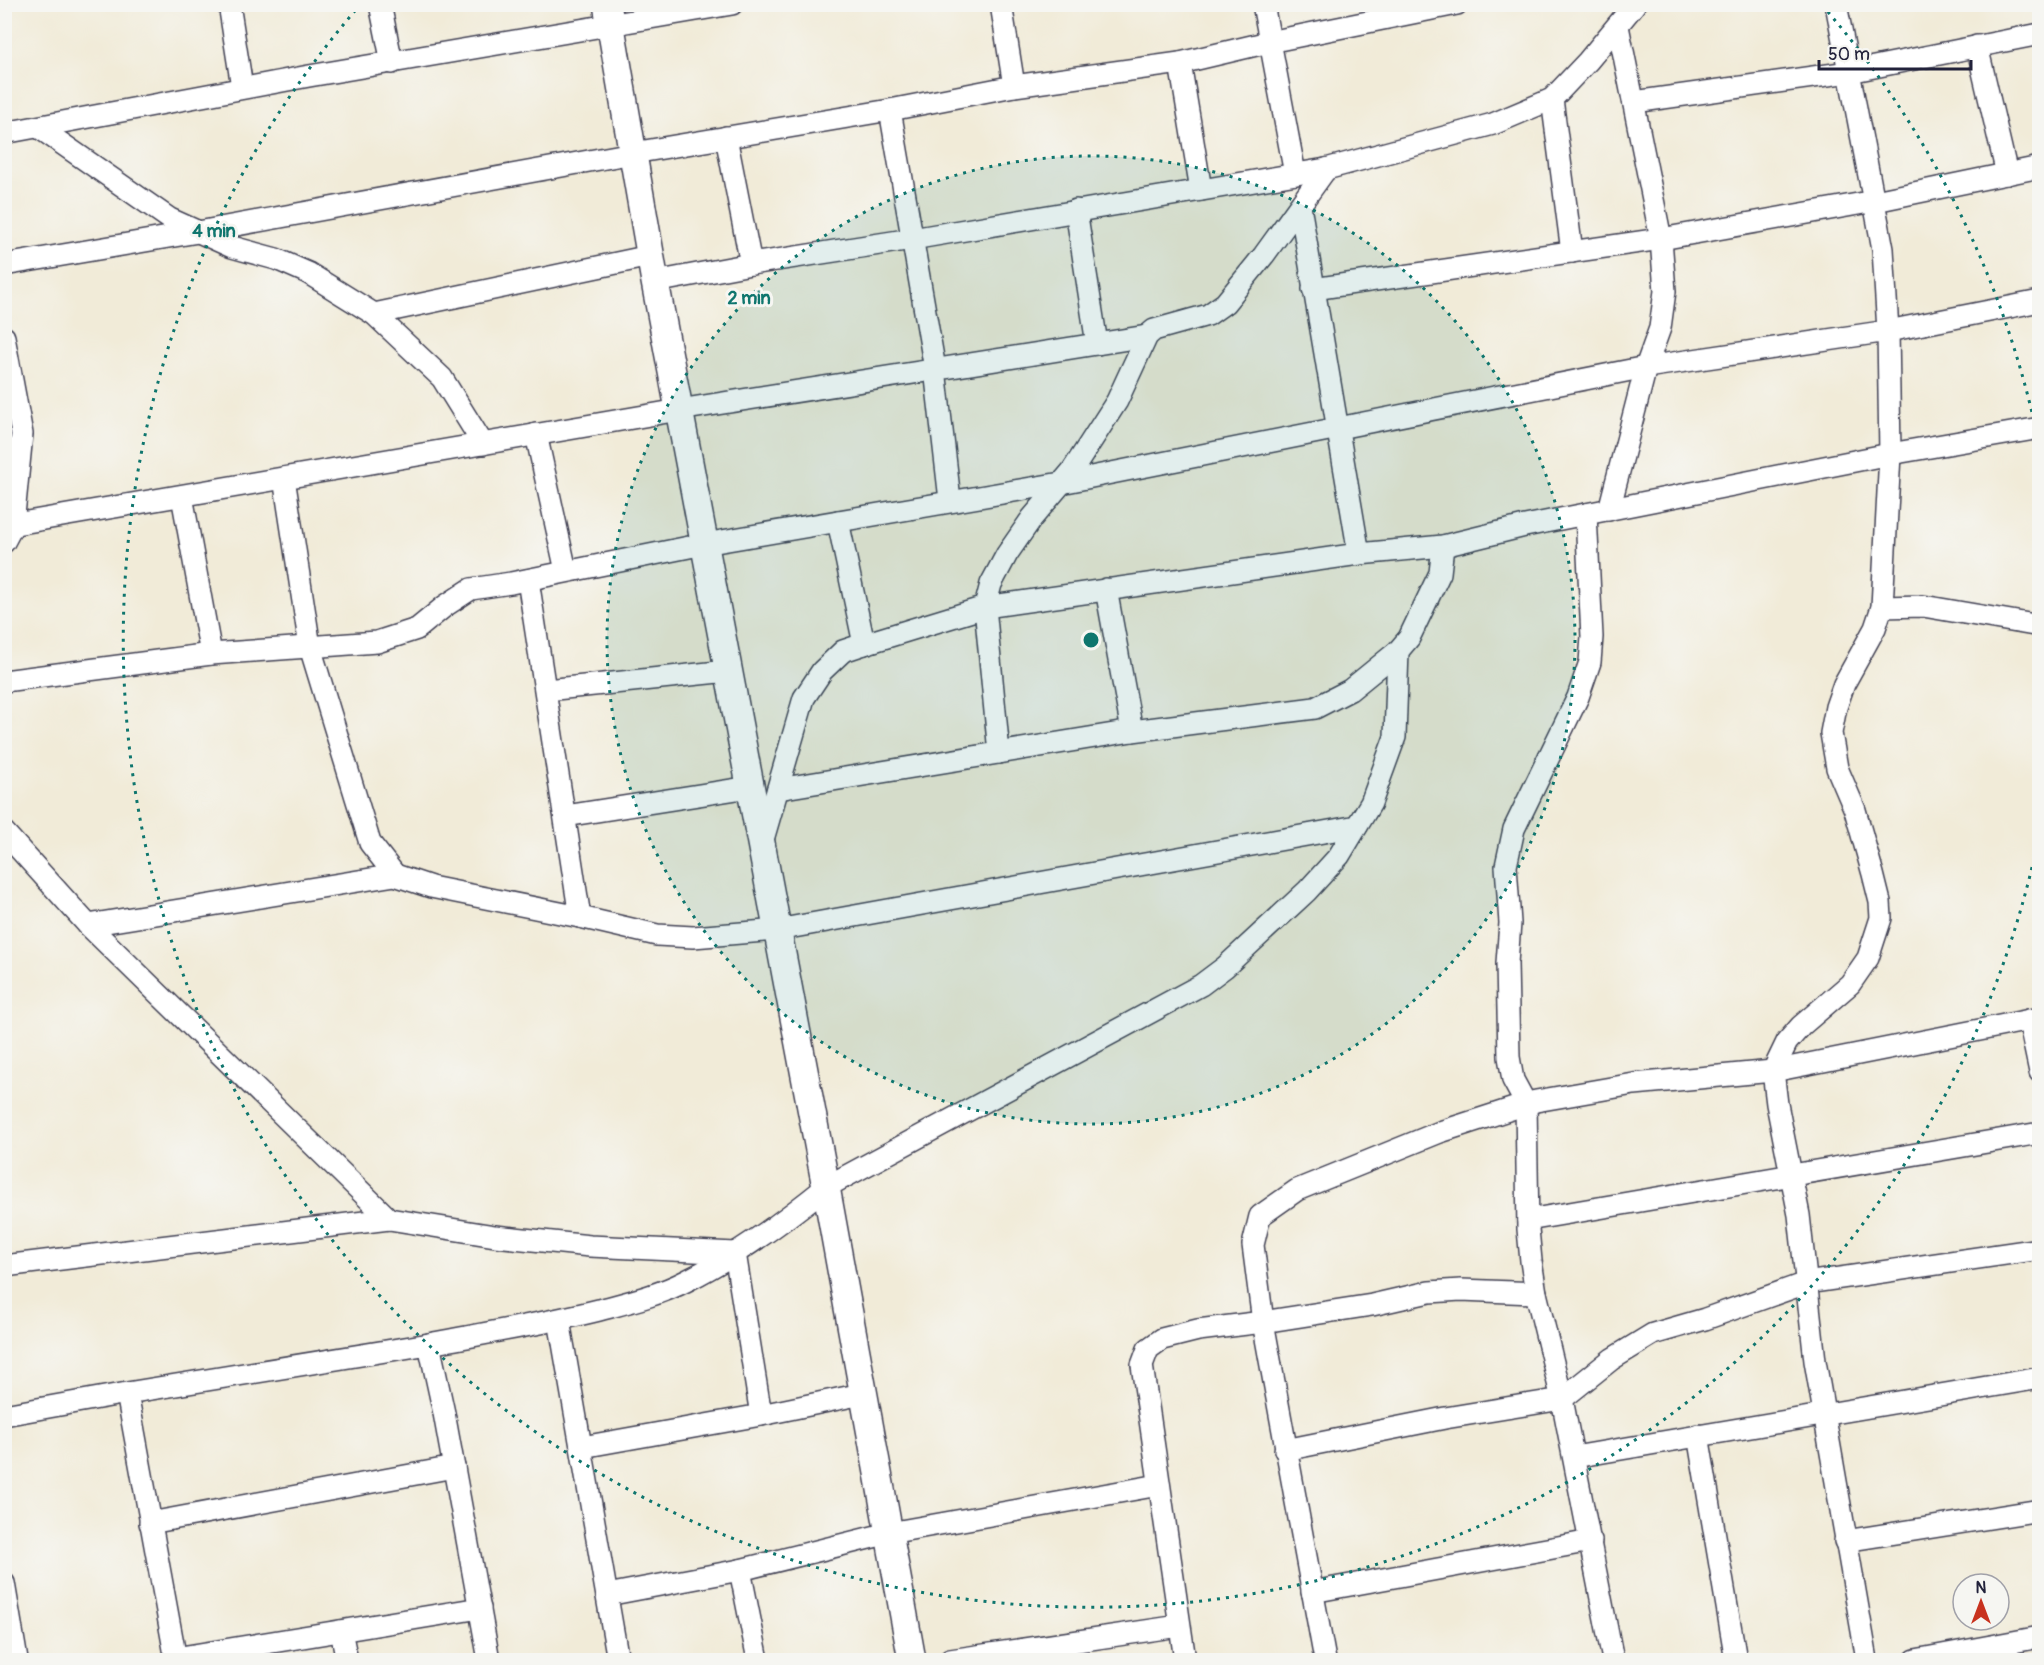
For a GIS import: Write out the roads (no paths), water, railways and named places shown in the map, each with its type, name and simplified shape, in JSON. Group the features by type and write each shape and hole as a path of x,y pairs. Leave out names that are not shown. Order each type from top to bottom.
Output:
{"street":[{"path":"229,4 242,87"},
{"path":"380,4 392,63"},
{"path":"4,132 242,87 392,63 609,14 732,4"},
{"path":"1001,4 1014,86"},
{"path":"1263,4 1295,174"},
{"path":"4,265 633,153 890,110 1014,86 1180,63 1269,42 1457,4"},
{"path":"655,282 751,264 1326,169 1493,124 1552,99 1588,61 1635,4"},
{"path":"1836,4 1883,249 1888,331 1890,454 1882,607 1875,628 1844,684 1836,707 1832,732 1838,768 1855,810 1873,874 1880,902 1881,918 1868,958 1851,984 1801,1026 1787,1042 1773,1071 1777,1104 1799,1215 1815,1361 1867,1660"},
{"path":"609,14 650,256 826,1187 912,1660"},
{"path":"1609,510 1646,367 1660,328 1665,291 1661,239 1618,26"},
{"path":"1634,102 1849,72 2040,34"},
{"path":"1977,46 2007,174"},
{"path":"1180,63 1202,190"},
{"path":"1552,99 1572,252"},
{"path":"890,110 935,369 950,500"},
{"path":"38,127 170,219 232,247 276,259 308,273 374,314 442,378 483,444"},
{"path":"726,137 751,264"},
{"path":"1313,289 1661,239 1875,201 2040,167"},
{"path":"4,337 9,389 22,434 7,531 182,496 537,434 1146,336 1154,330 1208,315 1225,303 1264,255 1326,169"},
{"path":"1300,206 1359,554"},
{"path":"1076,210 1097,344"},
{"path":"374,314 650,256"},
{"path":"4,681 212,654 378,642 417,629 445,606 471,589 528,580 704,544 950,500 1061,483 1646,367 1888,331 2040,301"},
{"path":"999,753 985,607 991,584 1007,554 1032,518 1072,471 1117,401 1146,336"},
{"path":"761,847 804,698 822,671 843,651 864,644 985,607 1359,554 1443,546 1586,514 1890,454 2040,428"},
{"path":"537,434 566,571"},
{"path":"285,478 310,647 370,843 395,875"},
{"path":"182,496 212,654"},
{"path":"1586,514 1592,637 1590,662 1578,697 1514,829 1506,866 1510,924 1507,963 1509,1068 1526,1104 1528,1220 1536,1293 1562,1399 1613,1660"},
{"path":"838,521 864,644"},
{"path":"778,789 1132,731 1315,708 1350,690 1398,651 1409,638 1440,573 1443,546"},
{"path":"528,580 580,917"},
{"path":"1106,589 1132,731"},
{"path":"1882,607 1923,606 2040,626"},
{"path":"4,1415 559,1320 643,1299 685,1282 788,1218 826,1187 1201,985 1225,967 1307,891 1339,856 1371,803 1395,736 1398,651"},
{"path":"546,690 728,671"},
{"path":"565,816 750,788"},
{"path":"88,925 395,875 431,887 657,935 693,937 777,930 1357,826"},
{"path":"4,832 88,925 389,1219"},
{"path":"1324,1660 1263,1322 1254,1245 1260,1216 1297,1190 1440,1132 1526,1104 1634,1084 1773,1071 2034,1019 2040,1072"},
{"path":"1528,1220 2040,1132"},
{"path":"4,1266 389,1219 495,1236 590,1246 735,1253"},
{"path":"1285,1450 1444,1418 1562,1399 1612,1359 1653,1334 1705,1319 1806,1283 2040,1249"},
{"path":"735,1253 761,1415"},
{"path":"1185,1660 1142,1365 1148,1349 1162,1339 1198,1330 1372,1305 1429,1292 1461,1290 1536,1293"},
{"path":"559,1320 618,1660"},
{"path":"429,1344 489,1660"},
{"path":"1574,1458 2040,1378"},
{"path":"127,1393 176,1659 480,1608"},
{"path":"582,1447 761,1415 862,1394"},
{"path":"1698,1435 1736,1660"},
{"path":"150,1524 454,1467"},
{"path":"607,1594 740,1570 889,1533 1159,1485"},
{"path":"1845,1541 2040,1510"},
{"path":"1312,1592 1591,1541"},
{"path":"740,1570 758,1660"},
{"path":"4,1583 17,1660"},
{"path":"950,1660 1179,1626"},
{"path":"341,1631 346,1660"},
{"path":"1915,1660 2013,1651 2040,1637"}]}
